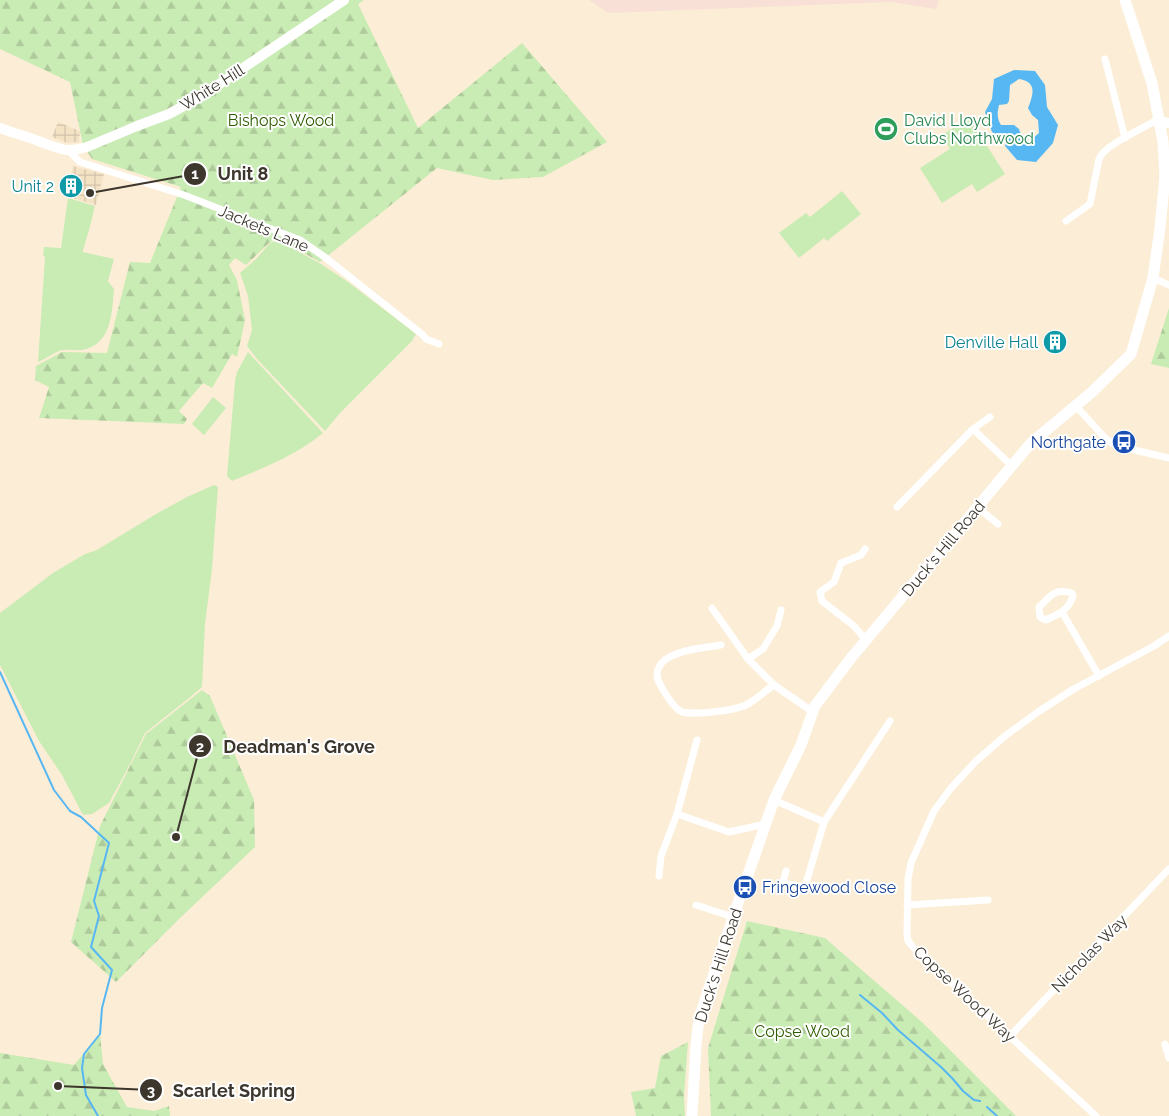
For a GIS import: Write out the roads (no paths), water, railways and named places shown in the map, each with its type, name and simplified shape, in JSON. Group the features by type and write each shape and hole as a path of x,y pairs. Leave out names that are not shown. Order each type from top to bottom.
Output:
{"main road":[{"name":"Duck's Hill Road","path":"692,1116 699,1018 774,800 801,745 815,706 851,658 1031,443 1131,354 1153,278 1167,176 1163,142 1164,122 1125,0"}],"street":[{"name":"White Hill","path":"68,151 87,147 168,114 192,101 344,0"},
{"path":"1105,59 1125,138"},
{"path":"1066,221 1090,204 1100,155 1110,146 1153,122 1164,122"},
{"path":"0,128 68,151"},
{"name":"Jackets Lane","path":"68,151 80,162 184,194 300,240 326,258 426,339 439,344"},
{"path":"1153,278 1169,285"},
{"path":"1075,405 1106,438 1117,446 1169,458"},
{"path":"897,507 973,429 990,417"},
{"path":"973,429 1012,466"},
{"path":"977,507 998,524"},
{"path":"865,550 861,555 841,563 834,582 820,592 822,601 854,626 866,640"},
{"path":"1064,591 1072,593 1073,597 1062,612 1046,620 1040,617 1039,607 1055,592 1064,591"},
{"path":"712,608 748,659 774,685 813,712"},
{"path":"748,659 763,649 778,626 781,610"},
{"path":"1062,612 1099,676"},
{"name":"Copse Wood Way","path":"1096,1116 908,941 906,933 908,879 911,863 934,811 976,761 1005,736 1060,698 1169,636"},
{"path":"722,645 684,652 667,658 658,668 658,680 673,706 681,712 694,713 730,710 747,705 774,685"},
{"path":"786,871 783,883 805,887 824,822 890,721"},
{"path":"659,876 661,856 676,814 697,740"},
{"path":"774,800 824,822"},
{"path":"676,814 729,832 766,824"},
{"name":"Nicholas Way","path":"1010,1036 1169,869"},
{"path":"907,905 988,900"},
{"path":"696,905 734,917"},
{"path":"1165,1044 1169,1058"}],"water":[{"path":"1014,70 1035,71 1045,85 1047,107 1058,125 1053,143 1036,162 1017,160 1005,146 1006,140 992,132 985,112 992,99 994,79","holes":["1019,79 1032,86 1028,108 1038,120 1039,133 1030,141 1023,141 1019,129 1014,125 1001,125 998,116 999,105 1007,104 1009,101 1010,85"]}],"waterway":[{"path":"0,672 54,790 70,811 81,817 109,843 94,901 99,916 91,947 112,970 102,1008 100,1034 84,1054 82,1068 86,1095 98,1116"},
{"path":"860,995 941,1067 963,1091 974,1100 980,1101"},
{"path":"987,1107 997,1116"}],"place":[{"name":"David Lloyd Clubs Northwood","path":"886,129"},
{"name":"Unit 2","path":"71,186"},
{"name":"Unit 8","path":"90,193"},
{"name":"Denville Hall","path":"1055,342"},
{"name":"Northgate","path":"1124,442"},
{"name":"Deadman's Grove","path":"176,837"},
{"name":"Fringewood Close","path":"745,887"},
{"name":"Scarlet Spring","path":"58,1086"}],"park label":[{"name":"Bishops Wood","path":"281,120"},
{"name":"Copse Wood","path":"802,1031"}]}
